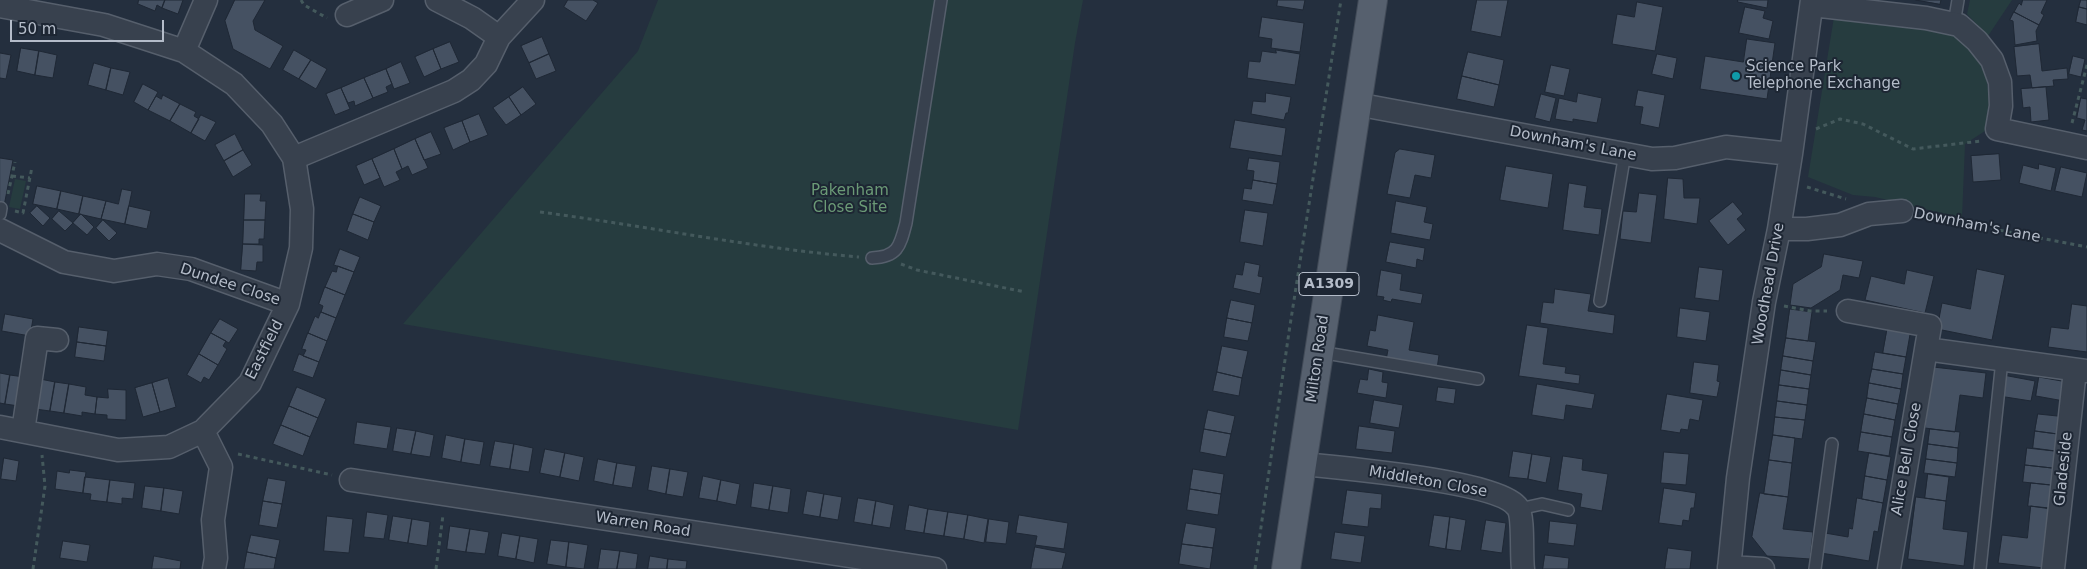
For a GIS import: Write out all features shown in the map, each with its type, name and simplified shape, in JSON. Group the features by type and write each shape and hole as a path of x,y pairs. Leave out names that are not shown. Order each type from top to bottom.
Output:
{"main road":[{"name":"Milton Road","path":"1286,569 1373,0"}],"street":[{"path":"184,51 206,0"},
{"path":"347,15 382,0"},
{"path":"437,0 472,18 499,37"},
{"path":"294,158 454,91 471,80 486,64 499,37 533,0"},
{"path":"1812,3 1926,18 1960,25 1977,41 1992,60 2000,82 2001,106 1997,129 2077,146"},
{"name":"Woodhead Drive","path":"1729,568 1738,478 1764,302 1779,229 1792,147 1812,3"},
{"name":"Eastfield","path":"0,6 104,25 184,51 234,84 272,124 294,158 302,209 301,248 288,304 250,383 203,431 169,447 118,450 0,428"},
{"name":"Downham's Lane","path":"1356,104 1652,159 1674,158 1726,148 1792,147"},
{"name":"Downham's Lane","path":"1779,229 1807,229 1840,225 1869,214 1902,211"},
{"name":"Dundee Close","path":"2,213 64,262 114,271 157,264 191,269 288,304"},
{"name":"Alice Bell Close","path":"1848,310 1930,326 1888,569"},
{"path":"34,433 37,338 57,340"},
{"path":"1926,349 2081,370"},
{"name":"Gladeside","path":"2053,569 2081,370"},
{"path":"203,431 221,467 213,520 216,558 214,569"},
{"name":"Middleton Close","path":"1302,464 1467,486 1500,495 1519,509"},
{"name":"Warren Road","path":"351,480 854,563 935,569"},
{"path":"1519,509 1522,526 1523,569"},
{"path":"1729,568 1763,569"}],"lane":[{"path":"872,258 888,256 895,251 901,242 906,223 941,0"},
{"path":"1954,24 1958,0"},
{"path":"1600,302 1624,153"},
{"path":"1318,352 1478,379"},
{"path":"1980,569 2002,360"},
{"path":"1815,569 1832,444"},
{"path":"1519,509 1542,504 1568,510"}],"path":[{"path":"301,0 304,5 333,22 347,15"},
{"path":"1256,569 1288,332 1341,0"},
{"path":"2077,146 2087,65"},
{"path":"1792,147 1840,119 1863,124 1913,149 1985,140 1997,129"},
{"path":"2,213 15,162"},
{"path":"14,211 23,213 32,167"},
{"path":"12,176 30,178"},
{"path":"1786,181 1850,200"},
{"name":"Downham's Lane","path":"1902,211 2087,247"},
{"path":"540,212 723,241 872,258"},
{"path":"888,256 906,267 1025,292"},
{"path":"1764,302 1810,310 1848,310"},
{"path":"33,569 45,486 42,454 34,433"},
{"path":"233,453 351,480"},
{"path":"436,569 446,495"}],"green space":[{"name":"Pakenham Close Site","path":"658,0 1083,0 1018,430 403,324 638,51"},
{"path":"1970,0 2012,0 1988,36 1967,14"},
{"path":"1834,17 1955,33 1974,50 1986,75 1990,103 1985,131 1965,144 1962,218 1875,197 1853,195 1808,177"},
{"path":"15,179 26,181 20,209 9,207"}],"building":[{"path":"139,0 165,0 162,8 157,5 155,11 138,4"},
{"path":"165,0 183,0 178,14 162,8"},
{"path":"235,0 265,0 253,21 255,30 283,46 270,69 233,49 225,21"},
{"path":"568,0 593,0 598,3 586,21 564,7"},
{"path":"1278,0 1305,0 1303,10 1277,6"},
{"path":"1477,0 1508,0 1501,37 1471,31"},
{"path":"1738,0 1768,0 1767,8 1738,2"},
{"path":"1916,0 1941,0 1940,4"},
{"path":"2023,0 2047,0 2041,13 2044,15 2039,25 2014,12"},
{"path":"2081,0 2087,0 2087,9 2079,7"},
{"path":"1637,2 1663,7 1655,51 1612,44 1617,14 1634,17"},
{"path":"1745,7 1765,11 1763,18 1773,21 1769,39 1739,33"},
{"path":"2079,7 2087,9 2087,25 2076,22"},
{"path":"2014,12 2039,25 2036,31 2037,41 2015,45 2013,21 2010,20"},
{"path":"1262,17 1304,23 1300,52 1271,48 1272,39 1259,37"},
{"path":"542,37 549,54 529,63 521,46"},
{"name":"Science Park Telephone Exchange","path":"1747,39 1775,43 1767,99 1700,89 1705,56 1743,62"},
{"path":"450,42 459,62 441,69 433,49"},
{"path":"2039,44 2042,71 2067,68 2068,79 2053,80 2054,86 2032,88 2030,75 2017,76 2014,47"},
{"path":"21,48 39,51 35,75 17,71"},
{"path":"433,49 441,69 424,77 415,57"},
{"path":"294,50 311,60 299,79 283,70"},
{"path":"1276,50 1300,54 1295,85 1247,78 1249,61 1260,62 1262,51 1276,53"},
{"path":"39,51 57,55 53,78 35,75"},
{"path":"1468,52 1504,60 1499,85 1462,76"},
{"path":"0,53 11,55 6,79 0,78"},
{"path":"549,54 556,71 536,79 529,63"},
{"path":"1657,54 1677,58 1673,79 1652,74"},
{"path":"2073,56 2085,59 2081,77 2069,74"},
{"path":"311,60 327,69 316,89 299,79"},
{"path":"401,62 410,83 394,89 386,69"},
{"path":"94,63 111,68 106,90 88,85"},
{"path":"1551,65 1570,69 1564,96 1545,92"},
{"path":"111,68 130,72 123,95 106,90"},
{"path":"386,69 392,84 386,87 388,92 373,98 364,78"},
{"path":"1462,76 1499,85 1494,107 1457,99"},
{"path":"364,78 373,98 355,106 354,101 348,103 341,88"},
{"path":"143,84 158,92 148,110 134,102"},
{"path":"523,87 536,104 521,115 509,97"},
{"path":"2046,87 2049,120 2031,122 2030,107 2023,108 2021,89"},
{"path":"341,88 350,109 335,115 326,94"},
{"path":"1638,90 1665,95 1659,128 1640,124 1643,107 1635,106"},
{"path":"1266,93 1291,97 1288,113 1286,113 1284,120 1251,114 1253,101 1265,102"},
{"path":"1578,93 1602,98 1597,123 1573,119 1573,122 1555,119 1559,98 1576,102"},
{"path":"1541,94 1556,98 1550,122 1535,118"},
{"path":"163,95 180,104 170,121 148,110 156,96 161,99"},
{"path":"509,97 521,115 506,125 493,108"},
{"path":"2081,98 2087,99 2087,131 2082,130 2085,120 2077,118"},
{"path":"180,104 196,112 194,116 199,119 191,133 170,121"},
{"path":"479,114 488,135 470,142 462,121"},
{"path":"201,115 216,122 205,141 191,133"},
{"path":"1235,120 1286,128 1282,156 1230,148"},
{"path":"462,121 470,142 453,150 444,128"},
{"path":"431,132 441,154 424,160 415,139"},
{"path":"235,134 243,150 224,161 215,145"},
{"path":"415,139 428,168 412,175 408,166 402,169 394,149"},
{"path":"394,149 402,169 396,172 400,180 384,187 372,159"},
{"path":"1400,149 1435,155 1431,178 1415,175 1410,198 1387,194 1395,153"},
{"path":"243,150 252,165 233,177 224,161"},
{"path":"1999,154 2001,180 1973,182 1971,156"},
{"path":"0,158 13,160 4,206 0,206"},
{"path":"1249,158 1280,162 1277,184 1253,180 1254,171 1247,170"},
{"path":"372,159 380,178 364,185 356,166"},
{"path":"2039,164 2056,168 2051,191 2019,183 2023,165 2038,169"},
{"path":"1506,166 1553,174 1548,208 1500,200"},
{"path":"2061,167 2087,173 2082,197 2055,191"},
{"path":"1668,178 1683,179 1684,198 1700,198 1697,224 1664,219"},
{"path":"1253,180 1277,184 1273,205 1242,200 1244,188 1251,189"},
{"path":"1569,183 1587,186 1584,207 1602,209 1599,235 1563,230"},
{"path":"37,186 61,191 57,209 33,204"},
{"path":"122,189 132,191 125,224 101,219 106,201 118,204"},
{"path":"61,191 83,196 79,214 57,209"},
{"path":"1639,193 1657,195 1651,243 1620,239 1623,211 1636,212"},
{"path":"245,194 261,194 260,201 266,201 265,220 244,220"},
{"path":"83,196 106,201 101,219 79,214"},
{"path":"360,197 381,206 374,222 353,214"},
{"path":"1396,201 1427,207 1424,222 1433,224 1430,240 1391,233"},
{"path":"1733,202 1743,214 1737,219 1746,230 1728,245 1709,221"},
{"path":"37,206 50,218 43,226 30,213"},
{"path":"129,206 151,211 147,229 125,224"},
{"path":"1245,210 1268,213 1263,246 1240,242"},
{"path":"59,211 73,223 65,231 52,219"},
{"path":"81,214 94,227 87,235 73,223"},
{"path":"353,214 374,222 368,240 347,231"},
{"path":"103,220 117,233 109,241 96,228"},
{"path":"244,220 265,220 264,239 259,239 259,244 243,244"},
{"path":"1390,242 1425,248 1423,261 1417,259 1416,268 1386,262"},
{"path":"243,244 263,245 263,262 257,262 256,271 241,270"},
{"path":"340,249 360,257 354,272 334,265"},
{"path":"1824,254 1863,261 1859,278 1843,275 1840,290 1811,308 1790,305 1793,284 1821,267"},
{"path":"1245,262 1260,265 1258,276 1263,277 1260,294 1233,288 1236,274 1242,275"},
{"path":"338,266 354,272 345,295 325,287 332,271 336,272"},
{"path":"1699,267 1723,270 1719,301 1695,298"},
{"path":"1977,269 2005,275 1992,340 1937,329 1942,303 1970,309"},
{"path":"1381,270 1402,274 1400,290 1423,294 1421,304 1392,299 1391,302 1383,300 1384,297 1377,296"},
{"path":"1907,270 1934,276 1925,313 1865,300 1871,276 1904,284"},
{"path":"325,287 345,295 336,318 321,312 323,306 319,304"},
{"path":"1555,289 1591,294 1588,311 1615,315 1613,334 1540,323 1543,302 1553,303"},
{"path":"1231,300 1255,305 1252,323 1227,318"},
{"path":"2072,304 2087,306 2087,352 2048,347 2051,327 2068,329"},
{"path":"1680,308 1710,312 1706,341 1677,337"},
{"path":"1790,309 1812,312 1808,341 1786,338"},
{"path":"321,312 336,318 327,341 308,333 315,316 318,318"},
{"path":"5,314 33,319 30,336 2,331"},
{"path":"1378,315 1414,322 1409,350 1439,355 1437,369 1386,360 1388,350 1367,346 1370,330 1375,331"},
{"path":"1227,318 1252,323 1248,341 1224,337"},
{"path":"220,319 238,329 229,343 211,333"},
{"path":"1527,325 1548,328 1543,364 1566,367 1565,373 1580,375 1579,384 1519,376"},
{"path":"1888,325 1911,329 1906,357 1883,353"},
{"path":"79,327 108,331 106,346 77,342"},
{"path":"211,333 226,341 223,346 227,349 218,365 199,354"},
{"path":"308,333 327,341 319,362 303,356 306,350 302,349"},
{"path":"1786,338 1816,342 1813,361 1783,356"},
{"path":"77,342 106,346 104,361 75,357"},
{"path":"1222,346 1248,351 1242,378 1217,372"},
{"path":"1875,352 1906,357 1903,374 1872,369"},
{"path":"199,354 218,365 209,380 204,377 201,383 187,375"},
{"path":"299,354 319,362 313,378 293,371"},
{"path":"1783,356 1813,361 1811,375 1781,370"},
{"path":"1694,362 1719,365 1717,381 1720,382 1717,397 1690,393"},
{"path":"1933,367 1986,373 1983,398 1960,395 1955,432 1925,428"},
{"path":"1369,369 1383,372 1382,382 1388,383 1386,398 1357,393 1360,379 1367,380"},
{"path":"1872,369 1903,374 1901,389 1869,383"},
{"path":"1781,370 1811,375 1809,389 1779,385"},
{"path":"1217,372 1242,378 1239,396 1213,391"},
{"path":"0,373 10,375 5,404 0,403"},
{"path":"10,375 24,377 19,406 5,404"},
{"path":"2003,375 2035,381 2031,401 1999,396"},
{"path":"2039,377 2067,382 2064,401 2036,396"},
{"path":"168,378 176,407 160,412 152,383"},
{"path":"40,379 55,382 50,411 35,409"},
{"path":"55,382 69,384 64,413 50,411"},
{"path":"152,383 160,412 143,417 135,388"},
{"path":"1869,383 1901,389 1898,404 1867,398"},
{"path":"69,384 86,387 85,395 97,397 95,414 82,412 82,416 64,413"},
{"path":"1537,384 1595,394 1592,409 1566,405 1564,420 1532,415"},
{"path":"1779,385 1809,389 1807,405 1777,401"},
{"path":"297,387 326,399 318,418 289,406"},
{"path":"1438,387 1456,389 1454,404 1436,401"},
{"path":"108,389 126,390 126,420 107,419 107,415 95,414 97,397 108,398"},
{"path":"1667,394 1703,400 1699,421 1690,419 1688,430 1681,429 1680,433 1661,430"},
{"path":"1867,398 1898,404 1895,420 1864,414"},
{"path":"1374,400 1403,405 1399,428 1370,423"},
{"path":"1777,401 1807,405 1805,420 1775,417"},
{"path":"289,406 318,418 310,437 281,425"},
{"path":"1208,410 1235,416 1231,434 1204,429"},
{"path":"1864,414 1895,420 1892,437 1861,432"},
{"path":"2038,414 2067,417 2065,435 2035,431"},
{"path":"1775,417 1805,420 1802,439 1773,435"},
{"path":"357,422 391,427 387,449 354,444"},
{"path":"281,425 310,437 303,456 273,444"},
{"path":"1359,426 1395,431 1392,453 1356,449"},
{"path":"397,428 416,431 411,454 393,451"},
{"path":"1204,429 1231,434 1226,457 1200,452"},
{"path":"1930,429 1960,432 1958,448 1928,444"},
{"path":"416,431 434,435 430,457 411,454"},
{"path":"2035,431 2065,435 2063,452 2033,448"},
{"path":"1861,432 1892,437 1889,456 1858,451"},
{"path":"446,435 465,439 461,462 442,458"},
{"path":"1773,435 1795,438 1792,463 1769,460"},
{"path":"465,439 484,442 480,465 461,462"},
{"path":"495,441 514,444 510,469 490,466"},
{"path":"514,444 533,448 529,472 510,469"},
{"path":"1928,444 1958,448 1957,463 1926,459"},
{"path":"2027,448 2063,452 2061,469 2025,465"},
{"path":"545,449 565,453 560,477 540,473"},
{"path":"1513,451 1532,454 1528,479 1509,477"},
{"path":"1664,452 1689,454 1686,485 1661,483"},
{"path":"565,453 584,457 579,481 560,477"},
{"path":"1869,453 1891,457 1887,480 1865,476"},
{"path":"1532,454 1551,457 1546,483 1528,479"},
{"path":"1563,456 1583,459 1582,470 1608,474 1602,511 1580,507 1582,494 1558,490"},
{"path":"4,458 19,461 16,481 1,479"},
{"path":"598,459 617,463 613,485 594,481"},
{"path":"1926,459 1957,463 1955,477 1924,473"},
{"path":"1769,460 1792,463 1788,497 1764,494"},
{"path":"617,463 636,466 632,488 613,485"},
{"path":"2025,465 2061,469 2059,486 2023,482"},
{"path":"652,466 670,469 666,494 648,490"},
{"path":"670,469 688,472 683,497 666,494"},
{"path":"1193,469 1224,474 1221,494 1190,489"},
{"path":"70,470 86,472 83,493 55,489 57,471 69,473"},
{"path":"1928,474 1949,477 1946,501 1925,498"},
{"path":"703,476 721,480 717,501 699,498"},
{"path":"1865,476 1887,480 1883,503 1862,499"},
{"path":"85,477 110,480 107,502 90,500 91,494 83,493"},
{"path":"268,478 286,481 282,504 263,501"},
{"path":"110,480 135,483 133,499 122,498 122,504 107,502"},
{"path":"721,480 740,484 736,505 717,501"},
{"path":"754,483 773,486 769,510 751,507"},
{"path":"2031,483 2052,485 2050,508 2028,506"},
{"path":"145,486 164,488 161,511 142,508"},
{"path":"773,486 791,489 788,513 769,510"},
{"path":"164,488 183,491 179,514 161,511"},
{"path":"1664,488 1696,493 1694,508 1691,508 1689,521 1683,520 1682,526 1659,523"},
{"path":"1190,489 1221,494 1218,515 1187,510"},
{"path":"1347,490 1382,494 1381,509 1370,508 1368,527 1342,524"},
{"path":"807,491 824,494 820,517 803,514"},
{"path":"1760,493 1788,497 1783,529 1813,532 1810,559 1767,556 1752,537"},
{"path":"824,494 842,497 838,520 820,517"},
{"path":"1916,497 1946,501 1943,529 1968,532 1964,566 1908,559"},
{"path":"858,498 876,501 872,525 854,522"},
{"path":"1857,498 1883,503 1878,532 1874,531 1869,561 1821,553 1825,533 1848,537 1849,528 1852,529"},
{"path":"263,501 282,504 277,528 259,525"},
{"path":"876,501 894,505 890,528 872,525"},
{"path":"909,505 928,509 924,533 905,530"},
{"path":"2031,506 2051,509 2044,568 1998,563 2002,535 2027,538"},
{"path":"928,509 948,512 944,536 924,533"},
{"path":"367,512 388,515 384,539 364,537"},
{"path":"948,512 968,515 964,539 944,536"},
{"path":"968,515 988,519 984,543 964,539"},
{"path":"1019,515 1068,523 1064,549 1035,545 1037,536 1016,533"},
{"path":"1434,515 1450,517 1446,549 1429,546"},
{"path":"327,516 353,519 349,553 324,551"},
{"path":"393,516 412,519 408,543 389,540"},
{"path":"1450,517 1466,520 1461,551 1446,549"},
{"path":"412,519 430,522 427,546 408,543"},
{"path":"989,519 1009,522 1006,544 986,542"},
{"path":"1486,520 1506,523 1502,553 1481,550"},
{"path":"1550,521 1577,524 1574,546 1548,543"},
{"path":"1186,523 1216,528 1213,548 1182,544"},
{"path":"450,526 470,529 466,552 447,549"},
{"path":"470,529 489,532 485,554 466,552"},
{"path":"1335,532 1365,536 1361,563 1331,559"},
{"path":"502,533 520,536 516,559 498,556"},
{"path":"251,535 280,540 276,558 247,552"},
{"path":"520,536 538,539 534,563 516,559"},
{"path":"551,540 569,542 566,567 547,564"},
{"path":"63,541 90,545 87,562 60,558"},
{"path":"569,542 588,545 584,569 566,567"},
{"path":"1182,544 1213,548 1210,569 1179,564"},
{"path":"1035,547 1066,553 1062,569 1031,569"},
{"path":"1668,548 1692,551 1690,569 1665,569"},
{"path":"601,549 620,551 617,569 598,569"},
{"path":"620,551 638,554 636,569 617,569"},
{"path":"247,552 276,558 274,569 244,569"},
{"path":"1545,555 1569,558 1568,569 1543,569"},
{"path":"154,556 181,561 180,569 152,569"},
{"path":"650,556 668,559 667,569 648,569"},
{"path":"668,559 687,561 686,569 667,569"}],"place":[{"name":"Science Park Telephone Exchange","path":"1736,76"}]}
